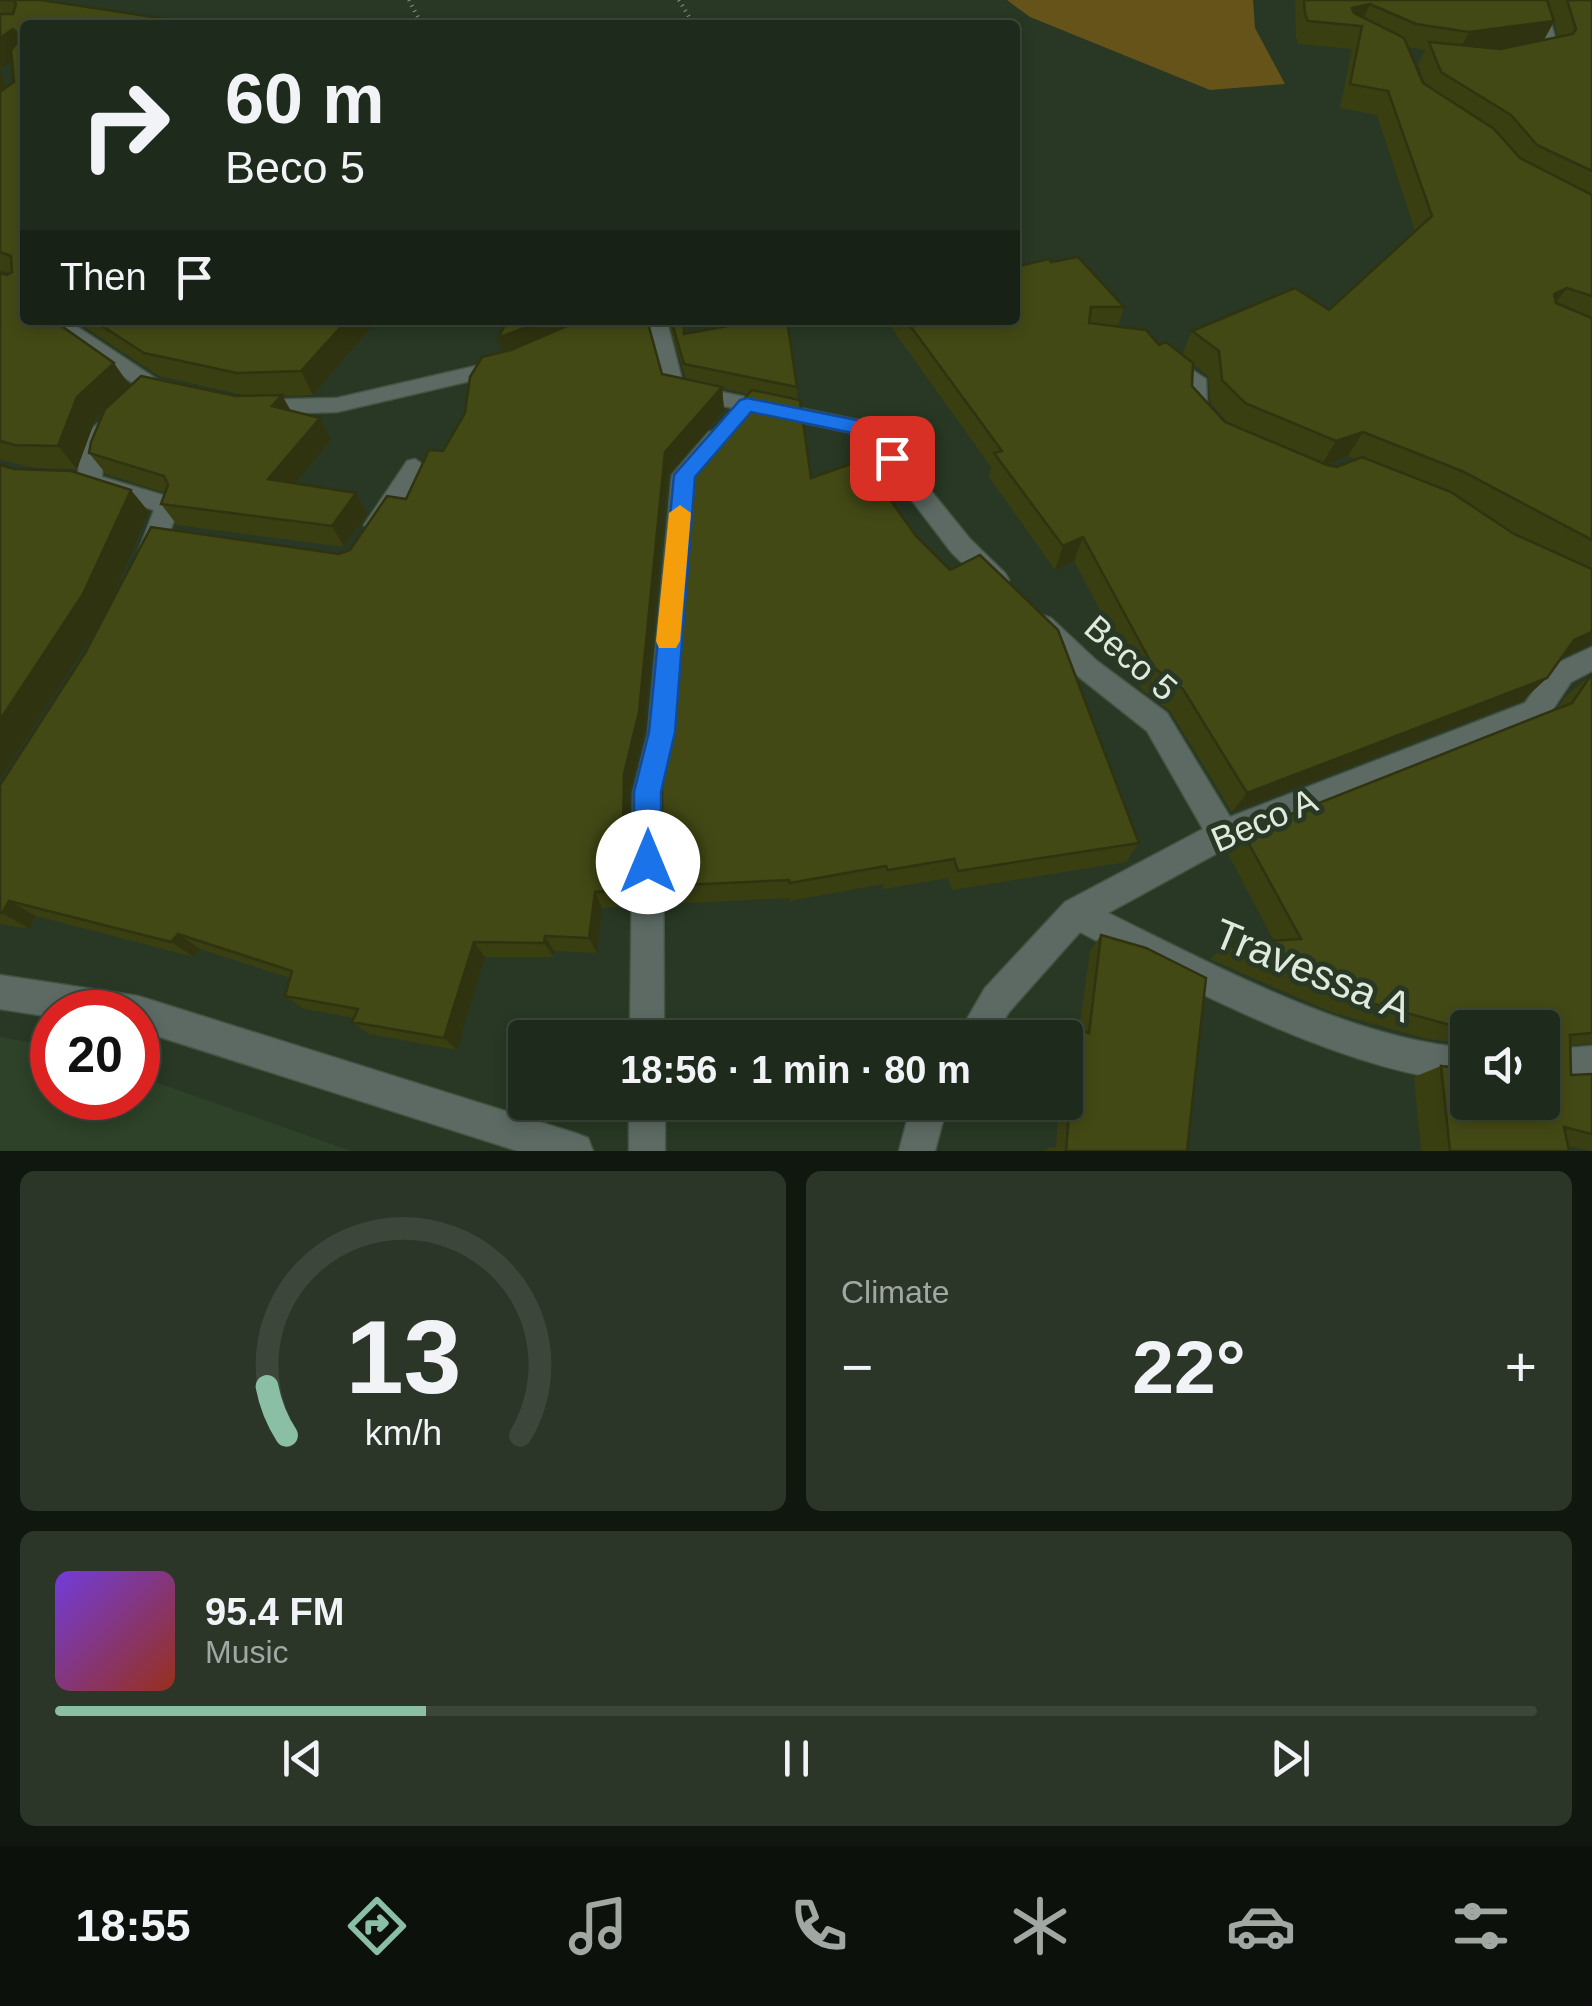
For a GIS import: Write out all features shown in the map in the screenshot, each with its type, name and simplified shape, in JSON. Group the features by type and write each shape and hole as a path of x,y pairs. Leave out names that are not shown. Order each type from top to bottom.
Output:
{"street":[{"path":"1521,58 1554,50 1538,0"},
{"path":"60,325 152,386 184,393"},
{"name":"Beco 5","path":"593,329 661,330 674,389 869,429 961,546 1088,670 1156,722 1222,834"},
{"path":"1149,346 1198,384 1196,408 1224,437"},
{"path":"233,404 337,405 509,366 526,358"},
{"path":"134,589 168,537 168,506 81,482 94,444 122,404 152,386"},
{"path":"647,1020 648,792 662,732 684,475 747,404"},
{"path":"362,546 415,467"},
{"name":"Beco A","path":"984,1020 997,1000 1076,913 1222,834 1534,712 1561,674 1592,658"},
{"path":"1561,674 1592,697"},
{"name":"Travessa A","path":"1076,913 1210,982 1360,1042 1432,1064 1450,1064"},
{"path":"0,992 30,997"},
{"path":"160,1021 575,1151"},
{"path":"1560,1066 1592,1063"},
{"path":"647,1120 647,1151"},
{"path":"917,1151 925,1120"}],"shaded area":[{"path":"1007,0 1253,0 1255,28 1285,84 1210,90 1030,17"},
{"path":"0,1037 30,1042 30,1120 160,1120 160,1084 351,1151 0,1151"}],"building":[{"path":"13,0 41,0 173,20 20,20 20,325 60,325 114,363 77,397 58,446 0,441 0,273 12,272 11,256 0,252 0,92 14,82 11,50 16,44 16,32 13,29 0,38 0,14 13,14"},
{"path":"1304,0 1547,0 1554,21 1469,32 1416,24 1370,4 1352,8 1354,13 1404,38 1423,83 1494,129 1520,158 1592,195 1592,296 1567,288 1554,294 1556,303 1592,318 1592,540 1462,471 1363,432 1336,441 1245,403 1222,380 1219,351 1192,331 1295,288 1329,310 1432,216 1388,91 1350,84 1362,26 1308,21"},
{"path":"1567,0 1592,0 1592,171 1537,145 1511,115 1441,72 1429,42 1500,49 1573,34 1576,29"},
{"path":"1078,257 1124,307 1091,307 1089,323 1146,330 1159,345 1166,342 1193,363 1192,386 1225,422 1327,465 1337,467 1362,457 1451,492 1514,534 1592,569 1592,632 1574,640 1547,678 1247,793 1183,689 1154,668 1083,537 1063,546 994,453 1002,451 910,325 1020,325 1020,266 1049,259 1051,262"},
{"path":"101,325 342,325 301,371 237,373 144,353"},
{"path":"505,325 532,325 498,338"},
{"path":"569,325 648,325 662,374 722,387 665,452 639,712 624,774 622,890 595,892 589,938 545,936 544,943 474,942 444,1038 352,1022 358,1009 285,996 292,971 178,934 171,942 9,901 0,913 0,785 85,653 151,527 339,554 350,550 387,496 406,499 429,450 443,451 465,413 470,377 482,357 511,350"},
{"path":"672,325 684,325 684,334 733,325 788,325 797,387 684,364"},
{"path":"141,376 236,396 282,395 272,406 320,418 268,479 356,493 332,526 161,504 168,485 164,476 89,453 105,409"},
{"path":"752,390 800,400 811,478 862,460 916,536 950,570 980,555 1058,630 1139,843 958,871 954,859 790,883 789,880 662,886 662,772 676,711 696,453"},
{"path":"0,465 71,471 131,490 83,594 0,720"},
{"path":"1591,675 1592,1033 1570,1035 1571,1075 1592,1074 1592,1134 1564,1127 1569,1151 1450,1151 1441,1066 1450,1067 1450,1120 1560,1120 1560,1010 1450,1010 1450,1025 1353,998 1227,944 1301,939 1243,833 1572,703"},
{"path":"1101,935 1146,948 1206,978 1187,1151 1066,1151 1069,1120 1083,1120 1083,1031 1089,1033"}],"slow traffic":[{"path":"668,641 680,513"}],"route":[{"path":"648,862 648,792 662,732 684,475 747,404 869,429 892,458"}]}
